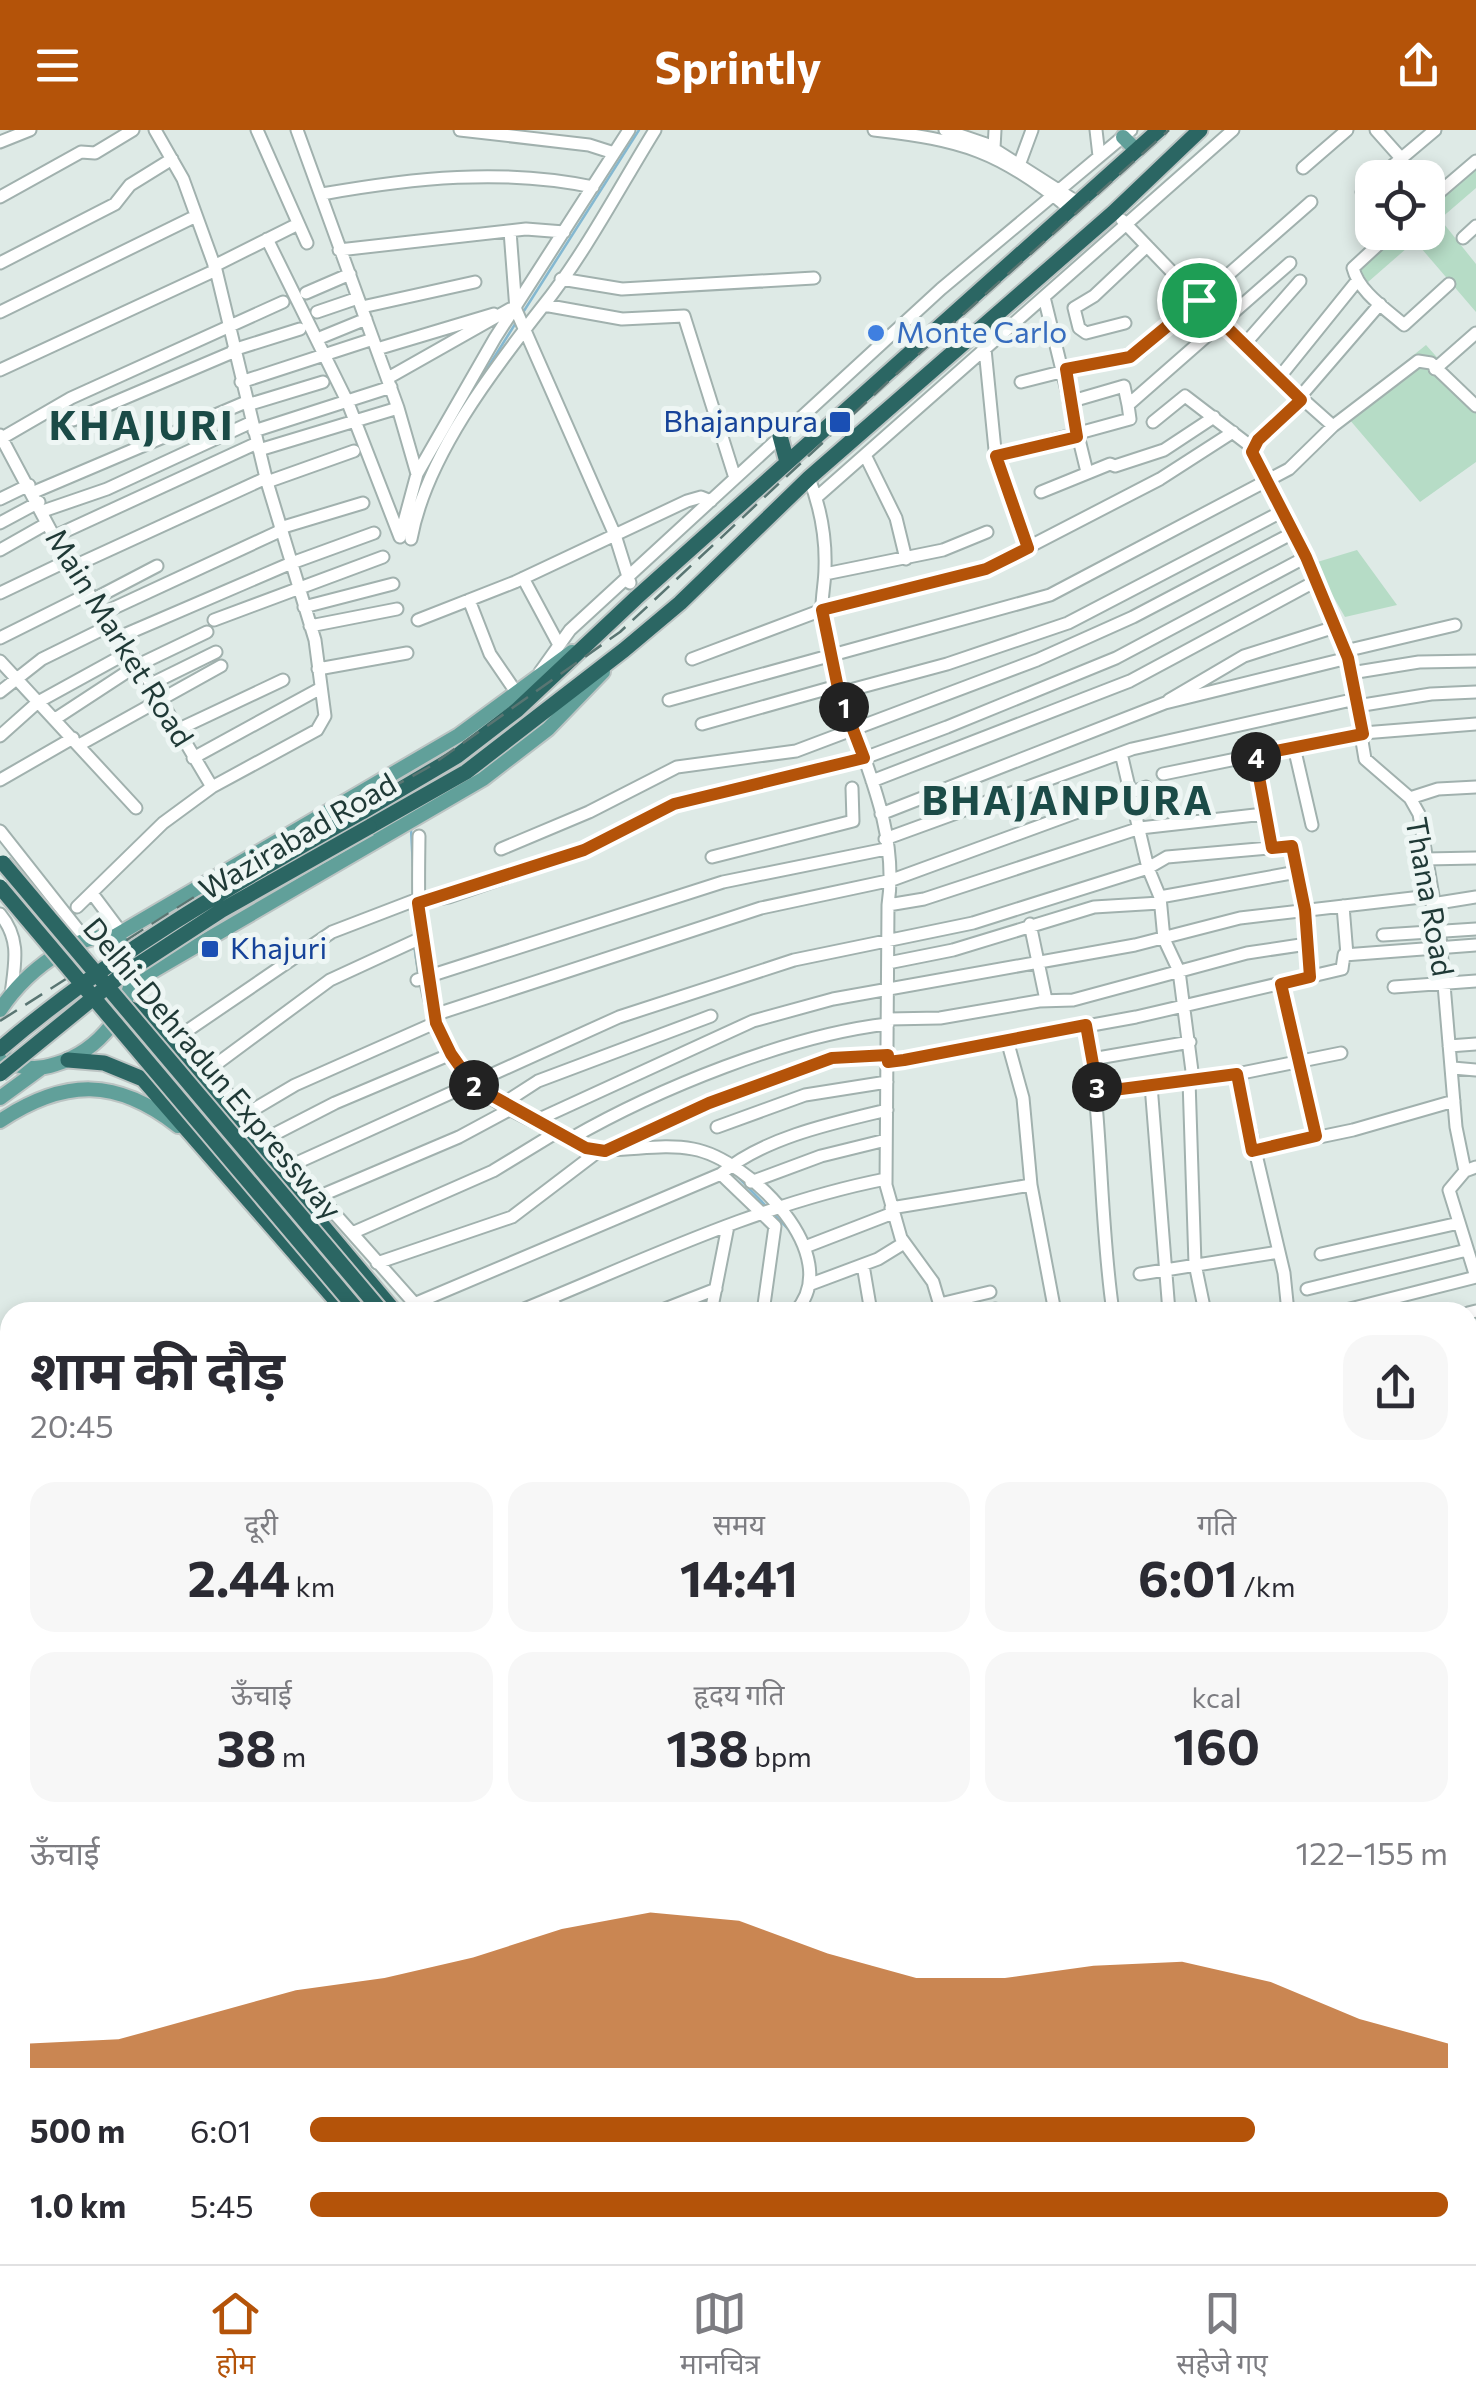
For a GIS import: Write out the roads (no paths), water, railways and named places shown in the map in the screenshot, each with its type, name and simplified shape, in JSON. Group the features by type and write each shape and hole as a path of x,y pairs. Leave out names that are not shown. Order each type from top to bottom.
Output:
{"highway":[{"name":"Wazirabad Road","path":"0,1051 112,960 212,896 457,756 517,710 636,598 1159,130"},
{"name":"Wazirabad Road","path":"0,1074 119,977 222,910 466,772 624,650 680,603 809,478 1113,212 1200,130"},
{"path":"780,436 787,462"},
{"name":"Delhi-Dehradun Expressway","path":"0,860 374,1302"},
{"name":"Delhi-Dehradun Expressway","path":"0,887 352,1302"},
{"path":"124,1006 147,1016 170,1036 387,1302"},
{"path":"68,1060 104,1063 143,1078 337,1302"}],"main road":[{"path":"1127,133 1136,150"},
{"name":"Wazirabad Road","path":"115,935 450,741 592,638"},
{"name":"Wazirabad Road","path":"134,982 483,779 548,729 624,650"},
{"path":"188,890 201,891 213,903 214,927 204,938"},
{"path":"0,1010 5,997 45,962 86,940 115,935 131,956 134,982 124,1006 95,1043 68,1060 42,1068 22,1068 0,1051"},
{"path":"0,1098 42,1068"},
{"path":"0,1121 32,1102 81,1088 129,1095 152,1105 186,1132 330,1302"}],"street":[{"path":"0,142 30,130"},
{"path":"0,197 80,152 95,153 133,130"},
{"path":"78,907 94,896 162,822 212,786 321,727 321,688 310,626 266,480 215,268 172,159 155,130"},
{"path":"257,130 306,243"},
{"path":"297,130 398,408 417,474"},
{"path":"460,130 589,145 614,153"},
{"path":"267,239 348,403 400,537 417,474 628,130"},
{"path":"544,305 655,130"},
{"path":"874,130 966,144 1019,168"},
{"path":"945,130 994,148 1074,205"},
{"path":"994,130 994,148"},
{"path":"1019,168 1032,130"},
{"path":"1096,130 1099,156"},
{"path":"817,497 1233,130"},
{"path":"1303,168 1347,130"},
{"path":"1376,130 1400,156"},
{"path":"1396,160 1435,130"},
{"path":"538,676 560,646 780,436 941,288 1127,133"},
{"path":"0,263 114,204 130,185 172,159"},
{"path":"1445,187 1476,161"},
{"path":"322,194 408,179 545,177 593,187"},
{"path":"1021,382 1130,357 1311,202"},
{"path":"1113,212 1243,346 1333,426"},
{"path":"0,312 196,216"},
{"path":"0,370 298,224"},
{"path":"1463,238 1476,226"},
{"path":"339,250 510,230 564,232"},
{"path":"510,230 516,314 615,535 636,598"},
{"path":"1125,323 1086,334 1079,328 1074,308 1094,296 1146,246"},
{"path":"1373,250 1354,268 1356,281 1404,325 1449,284"},
{"path":"1128,404 1290,262"},
{"path":"306,294 350,274"},
{"path":"560,279 622,289 814,278"},
{"path":"1243,346 1300,281"},
{"path":"1278,379 1356,281"},
{"path":"317,312 362,308 475,282"},
{"path":"1044,296 1066,369 1087,472"},
{"path":"1,436 71,398 283,302"},
{"path":"1153,422 1184,396 1253,448 1380,304"},
{"path":"241,382 325,354 544,305 622,319 684,316 735,478"},
{"path":"322,337 362,308"},
{"path":"0,499 38,503 107,489 348,403 516,314"},
{"path":"412,539 421,498 516,314"},
{"path":"73,420 233,351 300,328"},
{"path":"1435,368 1476,333"},
{"path":"985,348 996,456 1028,548"},
{"path":"669,700 773,675 830,654 1050,595 1289,469 1333,426 1423,359 1475,405"},
{"path":"0,522 247,404 323,382"},
{"path":"996,456 1120,426 1130,419 1124,386 1070,402"},
{"path":"55,536 255,436 354,421 398,408"},
{"path":"1041,492 1087,472 1164,450 1214,416"},
{"path":"692,659 822,610 986,569 1160,479 1232,432"},
{"name":"Main Market Road","path":"1,436 69,564 151,684 212,786"},
{"name":"Thana Road","path":"1253,448 1263,480 1306,557 1346,654 1368,763 1410,798 1421,822 1441,946 1454,1101 1470,1169 1449,1187 1459,1223"},
{"path":"0,593 266,480 354,451"},
{"path":"865,454 896,518 906,559"},
{"path":"0,466 15,459"},
{"path":"809,478 817,497 825,574 822,610 830,654 838,689 872,781 892,880 888,905 886,1179 904,1244 933,1282 939,1302"},
{"path":"418,620 523,578 687,501 701,497 712,501"},
{"path":"0,550 38,503"},
{"path":"101,614 280,529 363,503"},
{"path":"702,724 947,664 1068,623 1281,512"},
{"path":"825,574 906,559 988,532"},
{"path":"117,638 289,564 374,534"},
{"path":"501,849 589,812 677,767 796,751 854,731 1117,624 1293,534"},
{"path":"214,620 384,557"},
{"path":"413,1302 207,1071 170,1036 332,932 416,901 584,850 674,804 864,758 1116,658 1306,557"},
{"path":"0,638 157,566"},
{"path":"523,578 560,646"},
{"path":"872,781 1130,681 1316,581"},
{"path":"304,607 393,584"},
{"path":"468,600 490,654 516,692"},
{"path":"310,626 397,609"},
{"path":"881,814 1166,703 1454,625"},
{"path":"0,692 42,659 110,626"},
{"path":"1166,703 1244,656 1335,627"},
{"path":"55,719 136,666 207,632"},
{"path":"151,684 216,652"},
{"path":"0,736 38,702 127,653"},
{"path":"318,669 408,653"},
{"path":"0,661 136,808"},
{"path":"1351,673 1419,662 1476,661"},
{"path":"0,780 221,666"},
{"path":"177,730 283,680"},
{"path":"194,758 321,688"},
{"path":"423,979 723,882 885,844 1121,753 1357,702 1476,692"},
{"path":"1163,774 1363,734 1476,724"},
{"path":"1294,747 1312,825"},
{"path":"1121,753 1148,868 1160,900 1164,939 1179,971 1186,1006 1196,1264 1203,1302"},
{"path":"1255,755 1272,848"},
{"path":"246,1114 295,1085 433,1021 761,908 892,880 1146,786"},
{"path":"1410,798 1438,789 1476,787"},
{"path":"712,857 853,821 852,788"},
{"path":"888,905 924,899 1140,828 1264,814"},
{"path":"0,831 86,940"},
{"path":"419,836 416,940 433,1021 447,1055 470,1086 555,1134 600,1152 668,1146 697,1149 751,1182 770,1210 776,1230 765,1302"},
{"path":"292,1165 470,1086 531,1053 704,988 794,960 973,924 1148,868 1166,856 1292,846 1305,910 1310,977"},
{"path":"1425,859 1476,858"},
{"path":"888,962 953,950 1094,907 1160,900 1297,872"},
{"path":"94,896 115,935"},
{"path":"536,1120 752,1021 833,998 1164,939 1240,918 1476,896"},
{"path":"377,1263 512,1217 600,1152 692,1110 832,1058 888,1058 1007,1040 1186,1006 1342,970 1347,955 1343,906"},
{"path":"0,914 12,928 16,952 5,997"},
{"path":"1030,924 1046,1000"},
{"path":"1383,936 1476,929"},
{"path":"207,1071 330,980 416,940"},
{"path":"570,1140 602,1121 806,1038 888,1022 1113,992 1179,971 1307,944"},
{"path":"1347,955 1476,945"},
{"path":"1394,987 1476,981"},
{"path":"1281,984 1316,1136"},
{"path":"320,1196 508,1109 538,1082 711,1016"},
{"path":"1086,1025 1098,1092 1102,1238 1112,1302"},
{"path":"1007,1040 1024,1098 1031,1185 1053,1302"},
{"path":"1092,1058 1190,1042"},
{"path":"1449,1046 1476,1044"},
{"path":"1098,1092 1237,1074 1341,1053"},
{"path":"267,1138 334,1103 447,1055"},
{"path":"1452,1068 1476,1070"},
{"path":"1237,1074 1252,1151 1279,1252 1286,1302"},
{"path":"717,1127 805,1095 887,1082"},
{"path":"1151,1085 1168,1302"},
{"path":"1252,1151 1454,1101"},
{"path":"431,1302 810,1131 886,1110"},
{"path":"352,1233 493,1171 555,1134"},
{"path":"751,1182 820,1156 886,1140"},
{"path":"727,1168 799,1233 811,1284 803,1302"},
{"path":"542,1302 770,1210 824,1191 886,1179"},
{"path":"804,1247 892,1210 1031,1185"},
{"path":"1321,1254 1459,1223 1476,1277 1381,1302"},
{"path":"714,1302 728,1226"},
{"path":"811,1284 863,1265 904,1244"},
{"path":"1307,1289 1467,1250"},
{"path":"1140,1274 1279,1252"},
{"path":"863,1265 870,1302"},
{"path":"682,1302 716,1289"},
{"path":"959,1302 990,1292"}],"waterway":[{"path":"522,314 639,130"},
{"path":"468,399 517,321"},
{"path":"411,829 413,867"},
{"path":"414,915 414,937"},
{"path":"414,945 419,977"},
{"path":"421,985 429,1016"},
{"path":"435,1033 442,1048"},
{"path":"735,1174 768,1208"},
{"path":"773,1213 788,1229"}],"railway":[{"path":"0,1021 202,892 429,767 620,632 892,378 1169,130"}],"place":[{"name":"Monte Carlo","path":"876,333"},
{"name":"Bhajanpura","path":"840,422"},
{"name":"Khajuri","path":"210,949"}],"district":[{"name":"KHAJURI","path":"142,426"},
{"name":"BHAJANPURA","path":"1068,801"}]}
